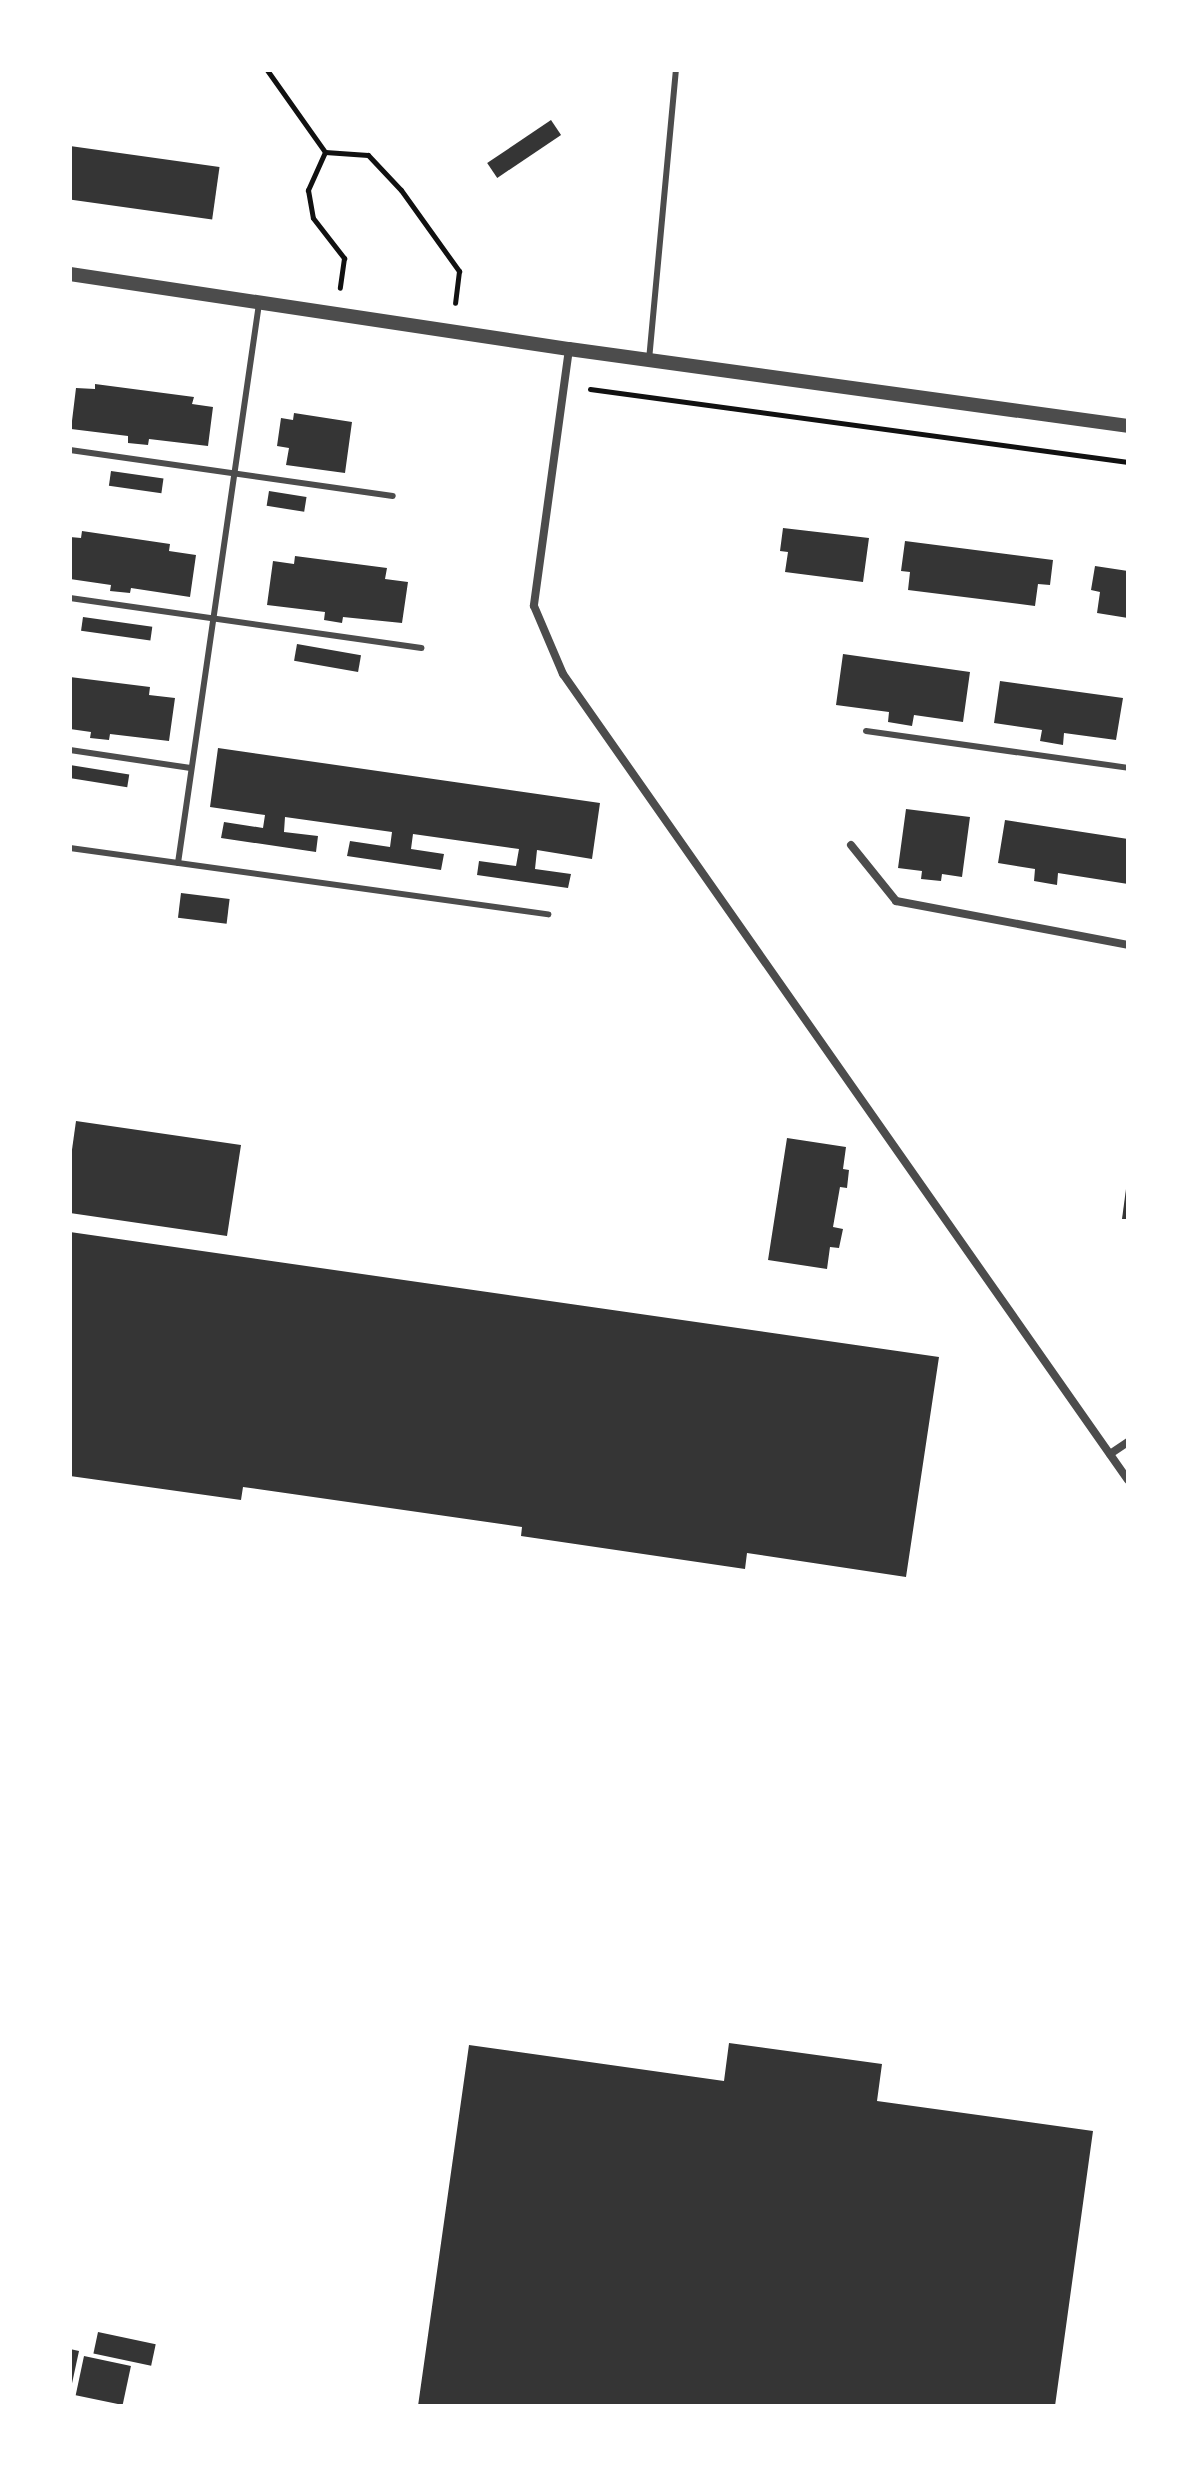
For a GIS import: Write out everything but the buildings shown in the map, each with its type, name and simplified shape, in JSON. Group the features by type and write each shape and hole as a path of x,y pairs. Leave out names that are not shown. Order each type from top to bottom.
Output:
{"street":[{"path":"70,274 569,349 1128,426"},
{"path":"569,349 534,606 563,674 1128,1480"},
{"path":"851,845 896,901 1128,945"},
{"path":"1110,1454 1128,1442"}],"lane":[{"path":"649,360 676,70"},
{"path":"178,863 260,302"},
{"path":"70,450 393,496"},
{"path":"70,598 421,648"},
{"path":"866,731 1128,768"},
{"path":"70,750 191,768"},
{"path":"70,848 548,914"}],"path":[{"path":"267,70 325,152"},
{"path":"325,152 308,190 313,218 344,258 337,314"},
{"path":"325,152 368,155 401,190 459,271 452,332"},
{"path":"564,385 1128,462"}]}
